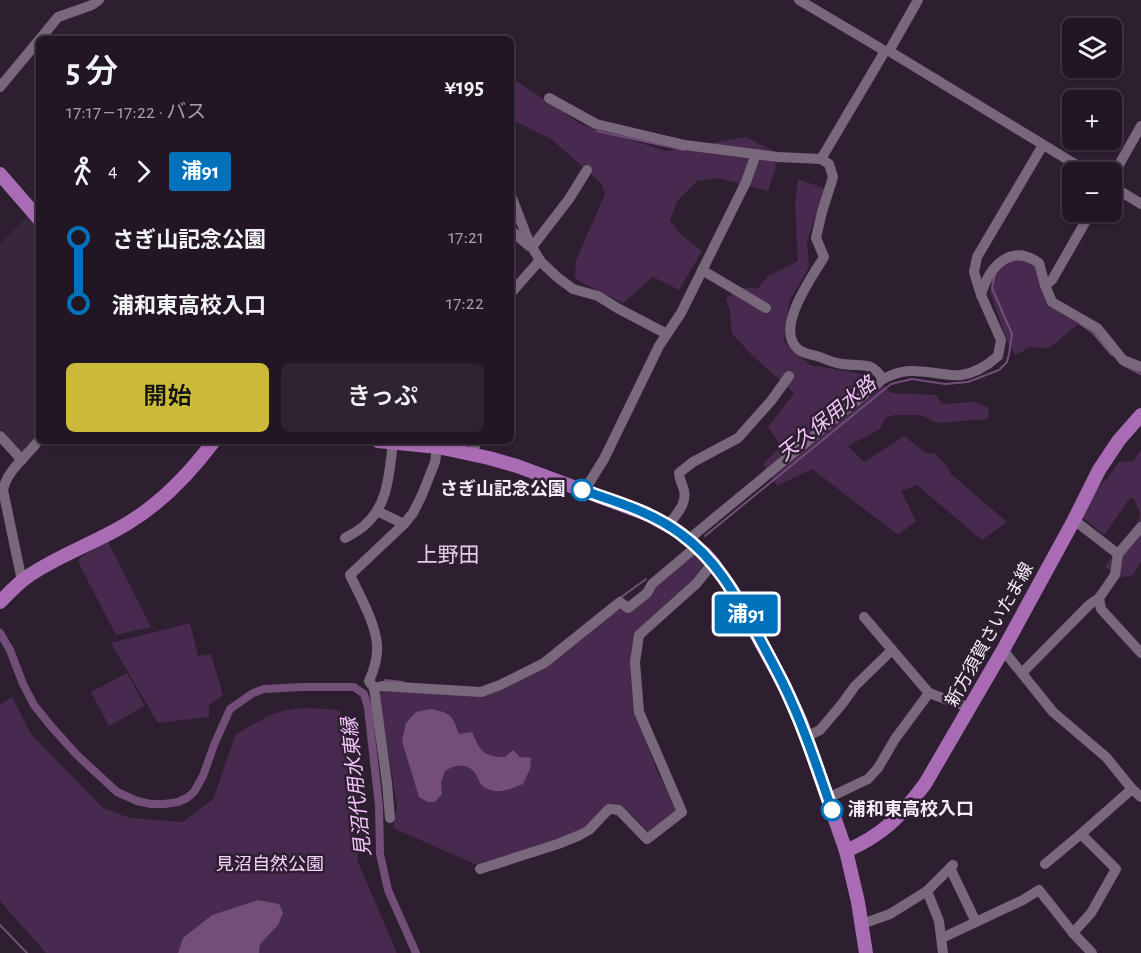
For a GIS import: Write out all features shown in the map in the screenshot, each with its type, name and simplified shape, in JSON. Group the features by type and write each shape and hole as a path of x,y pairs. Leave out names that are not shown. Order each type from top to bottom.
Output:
{"main road":[{"path":"0,174 36,216"},
{"name":"新方須賀さいたま線","path":"846,851 880,832 912,802 936,767 1003,650 1095,477 1132,423 1141,415"},
{"path":"0,602 22,581 48,564 130,522 152,506 184,477 212,444"},
{"path":"438,444 475,448 636,510 668,525 693,543 713,562 732,590 783,683 806,737 846,851 866,953"}],"street":[{"path":"42,36 58,16 92,5 99,0"},
{"path":"799,0 1071,162"},
{"path":"821,159 918,0"},
{"path":"0,87 36,43"},
{"path":"549,98 596,124 685,145 778,157 821,159 829,164 833,177 816,238 824,257 800,298 790,325 791,340 799,351 841,364 864,365 876,369 883,379"},
{"path":"1121,162 1141,126"},
{"path":"374,688 382,686 481,692 543,663 620,602 628,608 647,593 652,584 693,543 883,379 898,372 916,371 960,376 973,373 999,356 1001,340 981,295 974,272 977,257 1043,145"},
{"path":"584,491 604,459 658,346 681,313 718,241 746,182 756,154"},
{"path":"514,289 587,170"},
{"path":"1122,192 1141,204"},
{"path":"514,203 535,252"},
{"path":"1045,285 1052,280 1086,222"},
{"path":"514,233 557,277 573,289 598,296 667,334"},
{"path":"981,295 993,269 1005,259 1021,254 1032,257 1040,262 1045,285 1052,302 1097,328 1123,360 1141,367"},
{"path":"702,270 766,308"},
{"path":"668,525 686,498 684,487 678,477 679,473 693,462 738,438 771,401 789,376"},
{"path":"0,436 22,460"},
{"path":"22,581 3,490 5,481 36,444"},
{"path":"345,537 364,527 384,499 393,444"},
{"path":"390,818 374,688 369,681 375,667 377,644 374,629 350,574 413,513 435,462 438,444"},
{"path":"377,511 404,524"},
{"path":"1074,520 1118,554"},
{"path":"1022,673 1089,604 1099,598 1115,575 1118,554 1141,527"},
{"path":"480,869 580,835 589,830 609,809 619,810 647,839 682,812 639,712 635,662 639,635 696,584 713,562"},
{"path":"1099,598 1101,609 1141,653"},
{"path":"864,617 929,693 970,708"},
{"path":"806,737 820,730 855,686 892,650"},
{"path":"1003,650 1053,712 1106,757 1141,797"},
{"path":"828,798 867,779 878,768 895,739 929,693"},
{"path":"1045,864 1132,789"},
{"path":"1073,933 1091,913 1116,869 1081,834"},
{"path":"862,924 890,914 927,891 952,867 976,922"},
{"path":"942,938 1023,900 1039,890 1092,953"},
{"path":"927,891 939,921 943,953"}],"shaded area":[{"path":"28,216 36,226 36,435 23,451 19,450 0,429 0,244"},
{"path":"431,709 450,716 459,734 472,732 480,748 487,754 505,757 513,750 520,757 531,758 530,769 523,784 505,790 491,790 482,785 468,767 457,766 445,771 441,782 442,794 435,802 428,802 419,797 402,741 406,723 416,712"},
{"path":"258,900 279,904 283,913 278,925 260,944 259,953 178,953 183,938 212,915"}],"green space":[{"path":"514,79 581,124 666,151 746,137 773,151 776,166 768,191 719,178 697,181 678,200 670,220 679,233 702,251 679,290 653,277 623,303 575,279 576,260 605,194 601,183 551,139 514,121"},
{"path":"798,179 826,189 807,240 809,267 789,302 784,342 810,365 868,375 892,393 936,395 942,404 976,402 989,408 988,419 936,423 921,415 894,415 886,418 880,429 848,446 864,462 904,436 926,453 934,453 951,474 1007,522 982,540 917,485 901,491 916,521 898,535 812,469 777,486 763,464 781,446 768,427 794,393 732,334 730,311 726,298 743,288 758,288 768,276 798,261 795,205"},
{"path":"1016,257 1035,263 1050,303 1081,322 1049,348 1030,347 1016,355 1008,343 990,292 993,273"},
{"path":"1141,450 1141,561 1133,575 1119,578 1105,566 1137,523 1140,514 1134,499 1130,498 1104,535 1082,517 1089,497 1107,479 1119,462 1133,461"},
{"path":"108,542 151,627 116,635 78,562 81,557"},
{"path":"694,552 708,562 692,582 637,632 636,712 657,771 678,811 649,832 623,806 609,805 585,828 564,840 477,865 393,828 397,806 379,695 385,689 457,695 541,669 615,609 629,610"},
{"path":"190,623 198,656 211,654 223,695 209,705 209,717 158,723 111,643"},
{"path":"127,673 145,706 109,726 91,692"},
{"name":"見沼自然公園","path":"12,697 31,734 103,808 130,818 183,822 213,799 236,734 271,715 289,710 312,708 340,711 363,827 357,860 397,953 46,953 0,901 0,705"}],"waterway":[{"path":"597,131 684,150"},
{"name":"天久保用水路","path":"705,536 891,384 912,379 945,384 968,382 999,370 1007,362 1012,334 992,288 995,274"},
{"name":"天久保用水路","path":"1080,324 1092,332 1112,355"},
{"name":"天久保用水路","path":"1123,365 1141,374"},
{"name":"天久保用水路","path":"620,598 646,579"},
{"name":"見沼代用水東縁","path":"0,633 34,705 50,725 77,755 117,792 137,801 151,804 178,802 194,792 203,776 230,709 253,693 264,689 354,687 364,694 368,708 379,806 380,854 388,890 416,953"},
{"name":"天久保用水路","path":"385,680 403,682"},
{"path":"0,925 27,953"}],"bus line":[{"name":"浦91","path":"582,490 649,515 668,525 680,532 713,562 732,590 783,683 801,722 832,810"}],"place":[{"name":"さぎ山記念公園","path":"582,490"},
{"name":"浦和東高校入口","path":"832,810"}],"district":[{"name":"上野田","path":"448,555"}]}
